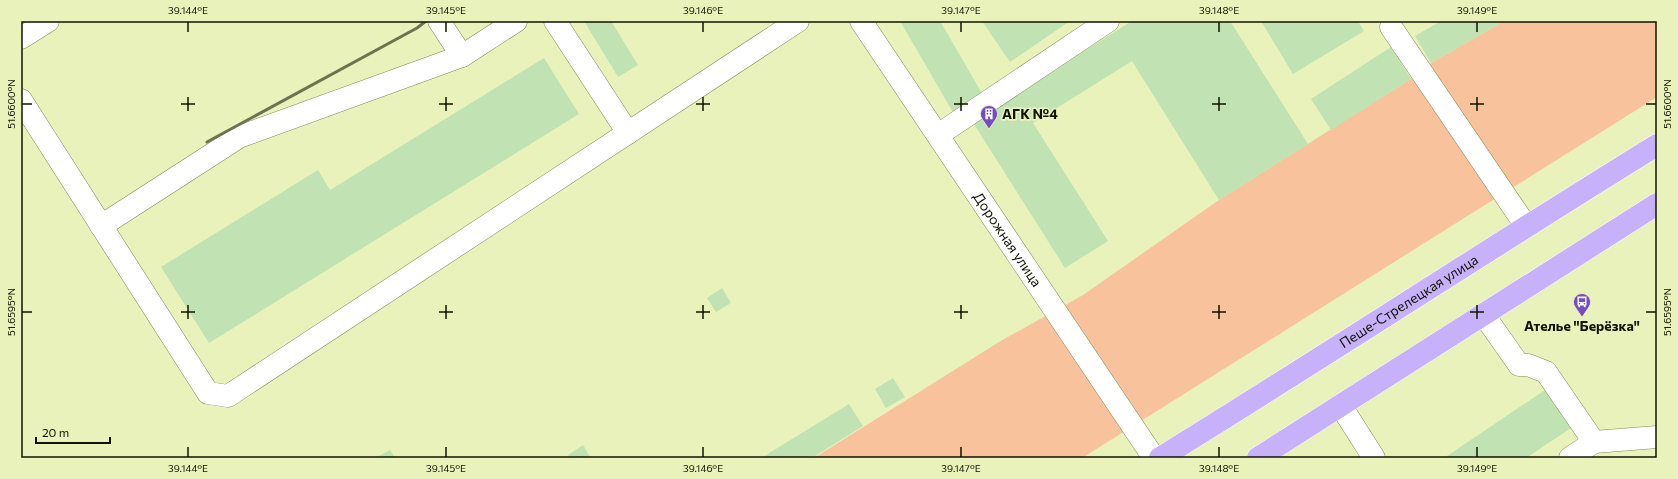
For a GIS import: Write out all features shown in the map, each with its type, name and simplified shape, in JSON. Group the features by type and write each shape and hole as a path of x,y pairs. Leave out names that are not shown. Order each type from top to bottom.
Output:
{"main road":[{"name":"Пеше-Стрелецкая улица","path":"1160,458 1287,380 1526,226 1657,145"},
{"path":"1258,458 1657,204"}],"street":[{"path":"21,38 48,21"},
{"path":"439,21 462,56"},
{"path":"101,226 239,138 462,56 516,21"},
{"path":"555,21 628,132"},
{"path":"21,100 208,393 228,396 798,21"},
{"name":"Дорожная улица","path":"861,21 1154,458"},
{"path":"938,135 1108,21"},
{"path":"1391,27 1526,226"},
{"path":"1484,315 1520,365 1528,365 1546,372 1594,442"},
{"path":"1341,406 1374,458"},
{"path":"1570,458 1594,442 1657,437"}],"shaded area":[{"path":"1504,21 1657,21 1657,97 1082,458 814,458 999,342 1083,295 1219,200 1411,79 1431,63"}],"building":[{"path":"584,21 611,21 638,65 618,77"},
{"path":"900,21 940,21 984,97 954,114"},
{"path":"982,21 1070,21 1010,62"},
{"path":"1132,21 1230,21 1308,144 1219,200 1132,61 1033,123 1108,241 1065,268 972,121"},
{"path":"1261,21 1358,21 1364,31 1293,74"},
{"path":"1441,21 1504,21 1431,63 1415,36"},
{"path":"1391,47 1411,79 1331,130 1311,99"},
{"path":"544,58 579,114 209,343 161,267 318,170 330,190"},
{"path":"722,288 731,303 716,312 707,298"},
{"path":"893,378 905,397 886,408 875,389"},
{"path":"1545,390 1571,428 1526,458 1444,458"},
{"path":"849,404 863,426 812,458 761,458"},
{"path":"583,445 591,458 570,458 568,455"},
{"path":"390,450 395,458 375,458"}],"railway":[{"path":"207,142 417,28 426,21"}],"place":[{"name":"АГК №4","path":"989,129"},
{"name":"Ателье \"Берёзка\"","path":"1582,317"}]}
